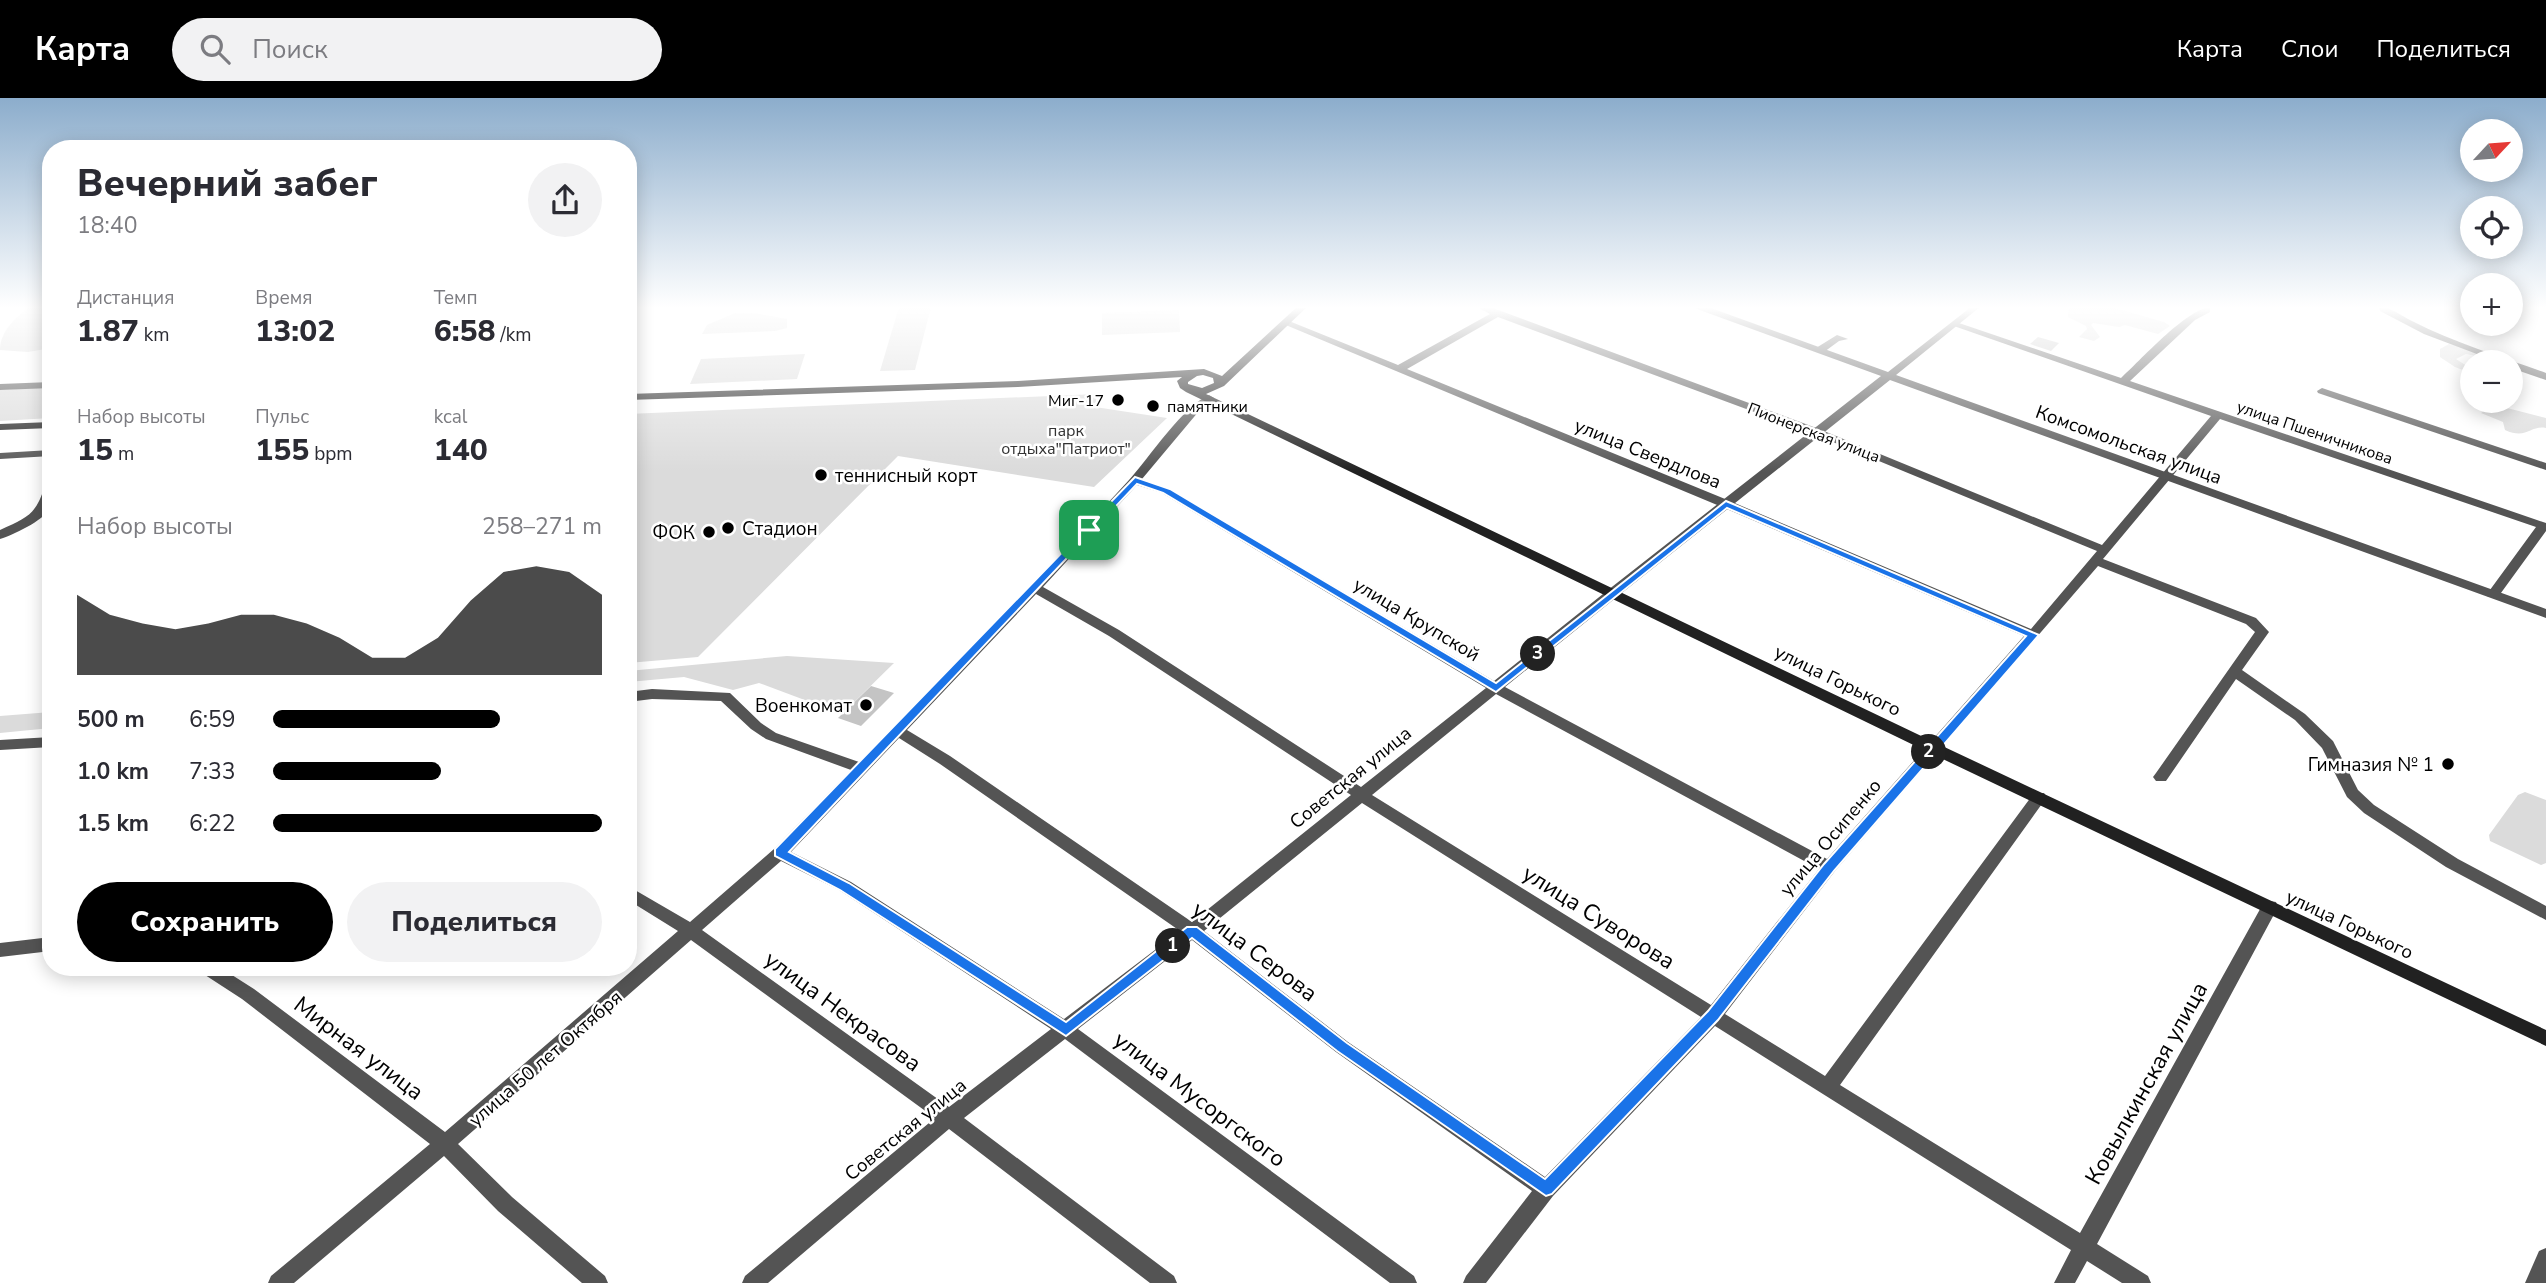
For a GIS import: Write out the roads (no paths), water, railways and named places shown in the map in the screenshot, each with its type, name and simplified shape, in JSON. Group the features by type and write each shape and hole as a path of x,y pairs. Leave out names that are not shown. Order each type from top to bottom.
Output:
{"main road":[{"name":"улица 50 лет Октября","path":"1104,380 1199,373 1236,362"},
{"name":"улица 50 лет Октября","path":"1216,389 1244,362"},
{"path":"1188,389 1182,381 1199,373 1217,376 1216,389"},
{"path":"637,397 1104,380"},
{"name":"улица Горького","path":"1104,380 1161,383 1188,389 1216,389 1230,407 1933,748 2546,1038"},
{"path":"0,427 42,425"}],"street":[{"name":"улица Свердлова","path":"1383,362 1726,504 2033,635"},
{"path":"1399,369 1411,362"},
{"name":"Пионерская улица","path":"1631,362 1815,431 2251,621 2262,632 2235,672"},
{"name":"Комсомольская улица","path":"1855,362 2546,614"},
{"name":"Советская улица","path":"752,1283 949,1118 1192,931 1815,431 1906,362"},
{"name":"улица Пшеничникова","path":"2065,362 2545,527"},
{"path":"2123,382 2144,362"},
{"path":"2523,368 2546,377"},
{"path":"0,387 42,385"},
{"name":"улица 50 лет Октября","path":"278,1283 445,1144 780,853 1035,588 1216,389"},
{"path":"2322,391 2546,467"},
{"name":"улица Осипенко","path":"1473,1283 1546,1189 1713,1016 1829,867 2033,635 2218,415"},
{"path":"0,456 42,454"},
{"name":"улица Крупской","path":"1135,480 1166,491 1496,688 1829,867"},
{"path":"0,535 27,522 42,510"},
{"path":"2493,594 2545,527"},
{"name":"улица Суворова","path":"1035,588 1114,633 1361,795 2141,1283"},
{"path":"2161,777 2235,672 2301,717 2328,745 2352,793 2369,808 2452,863 2546,914"},
{"path":"637,696 725,696 756,726 771,736 862,768"},
{"name":"улица Серова","path":"899,731 1192,931 1342,1047 1546,1189"},
{"path":"0,746 42,743"},
{"path":"1827,1088 2039,797"},
{"name":"улица Мусоргского","path":"780,853 845,886 1066,1030 1407,1283"},
{"name":"улица Некрасова","path":"637,898 691,931 949,1118 1167,1283"},
{"name":"Ковылкинская улица","path":"2064,1283 2270,907"},
{"path":"0,950 42,945"},
{"name":"Мирная улица","path":"220,976 248,994 445,1144 505,1204 598,1283"},
{"path":"2535,1283 2546,1258"}],"place":[{"name":"Миг-17","path":"1118,400"},
{"name":"памятники","path":"1153,406"},
{"name":"теннисный корт","path":"821,475"},
{"name":"Стадион","path":"728,528"},
{"name":"ФОК","path":"709,532"},
{"name":"Военкомат","path":"866,705"},
{"name":"Гимназия № 1","path":"2448,764"}],"park label":[{"name":"парк отдыха\"Патриот\"","path":"1066,439"}]}
